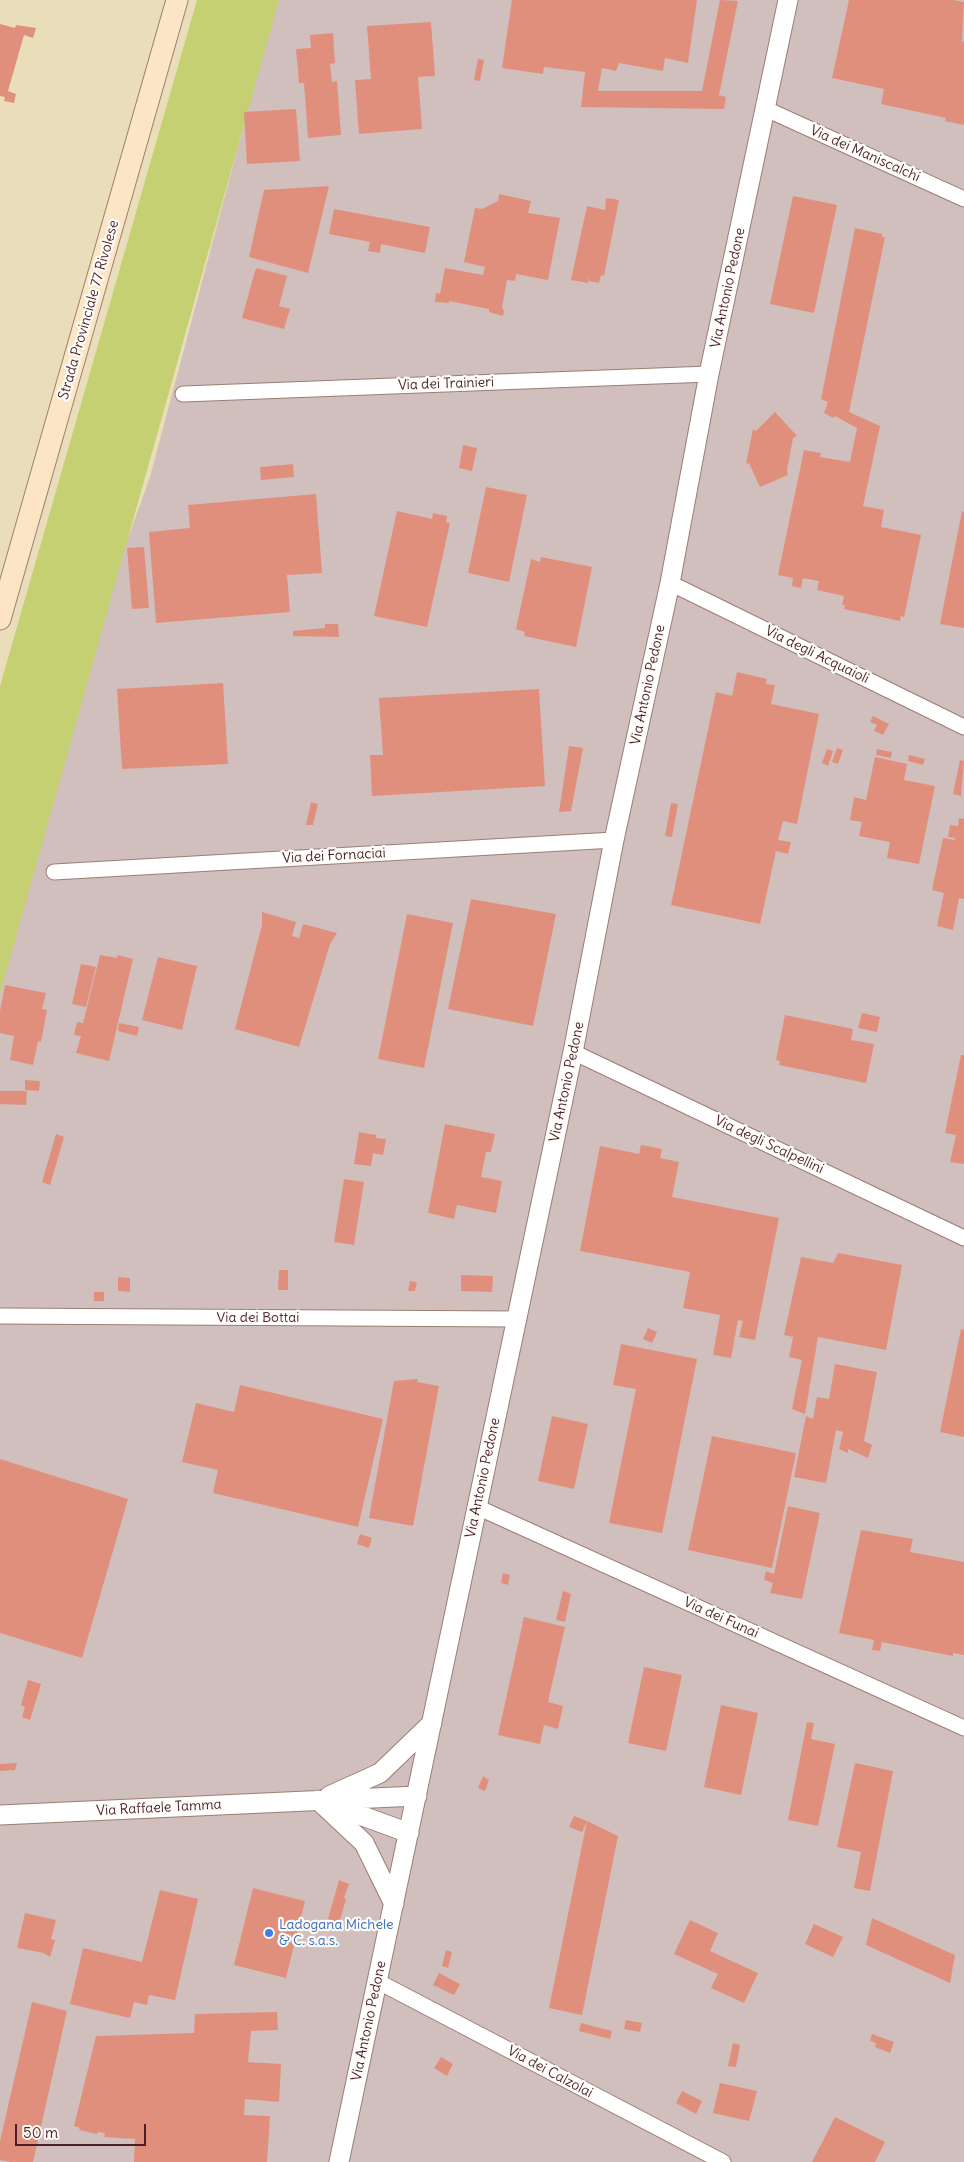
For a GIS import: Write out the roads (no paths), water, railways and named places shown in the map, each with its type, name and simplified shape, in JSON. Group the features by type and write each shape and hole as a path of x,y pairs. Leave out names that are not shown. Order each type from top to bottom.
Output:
{"main road":[{"name":"Strada Provinciale 77 Rivolese","path":"0,619 177,0"}],"street":[{"name":"Via Antonio Pedone","path":"339,2162 573,1052 614,840 670,583 709,374 788,0"},
{"name":"Via dei Maniscalchi","path":"766,109 964,199"},
{"name":"Via dei Trainieri","path":"183,394 709,374"},
{"name":"Via degli Acquaioli","path":"670,583 964,726"},
{"name":"Via dei Fornaciai","path":"54,872 614,840"},
{"name":"Via degli Scalpellini","path":"573,1052 964,1238"},
{"name":"Via dei Bottai","path":"0,1316 516,1319"},
{"name":"Via dei Funai","path":"477,1507 964,1728"},
{"path":"318,1800 380,1773 432,1723"},
{"name":"Via Raffaele Tamma","path":"0,1815 417,1796"},
{"path":"318,1800 409,1833"},
{"path":"318,1800 364,1843 394,1904"},
{"name":"Via dei Calzolai","path":"377,1981 723,2162"}],"place":[{"name":"Ladogana Michele & C. s.a.s.","path":"269,1933"}]}
